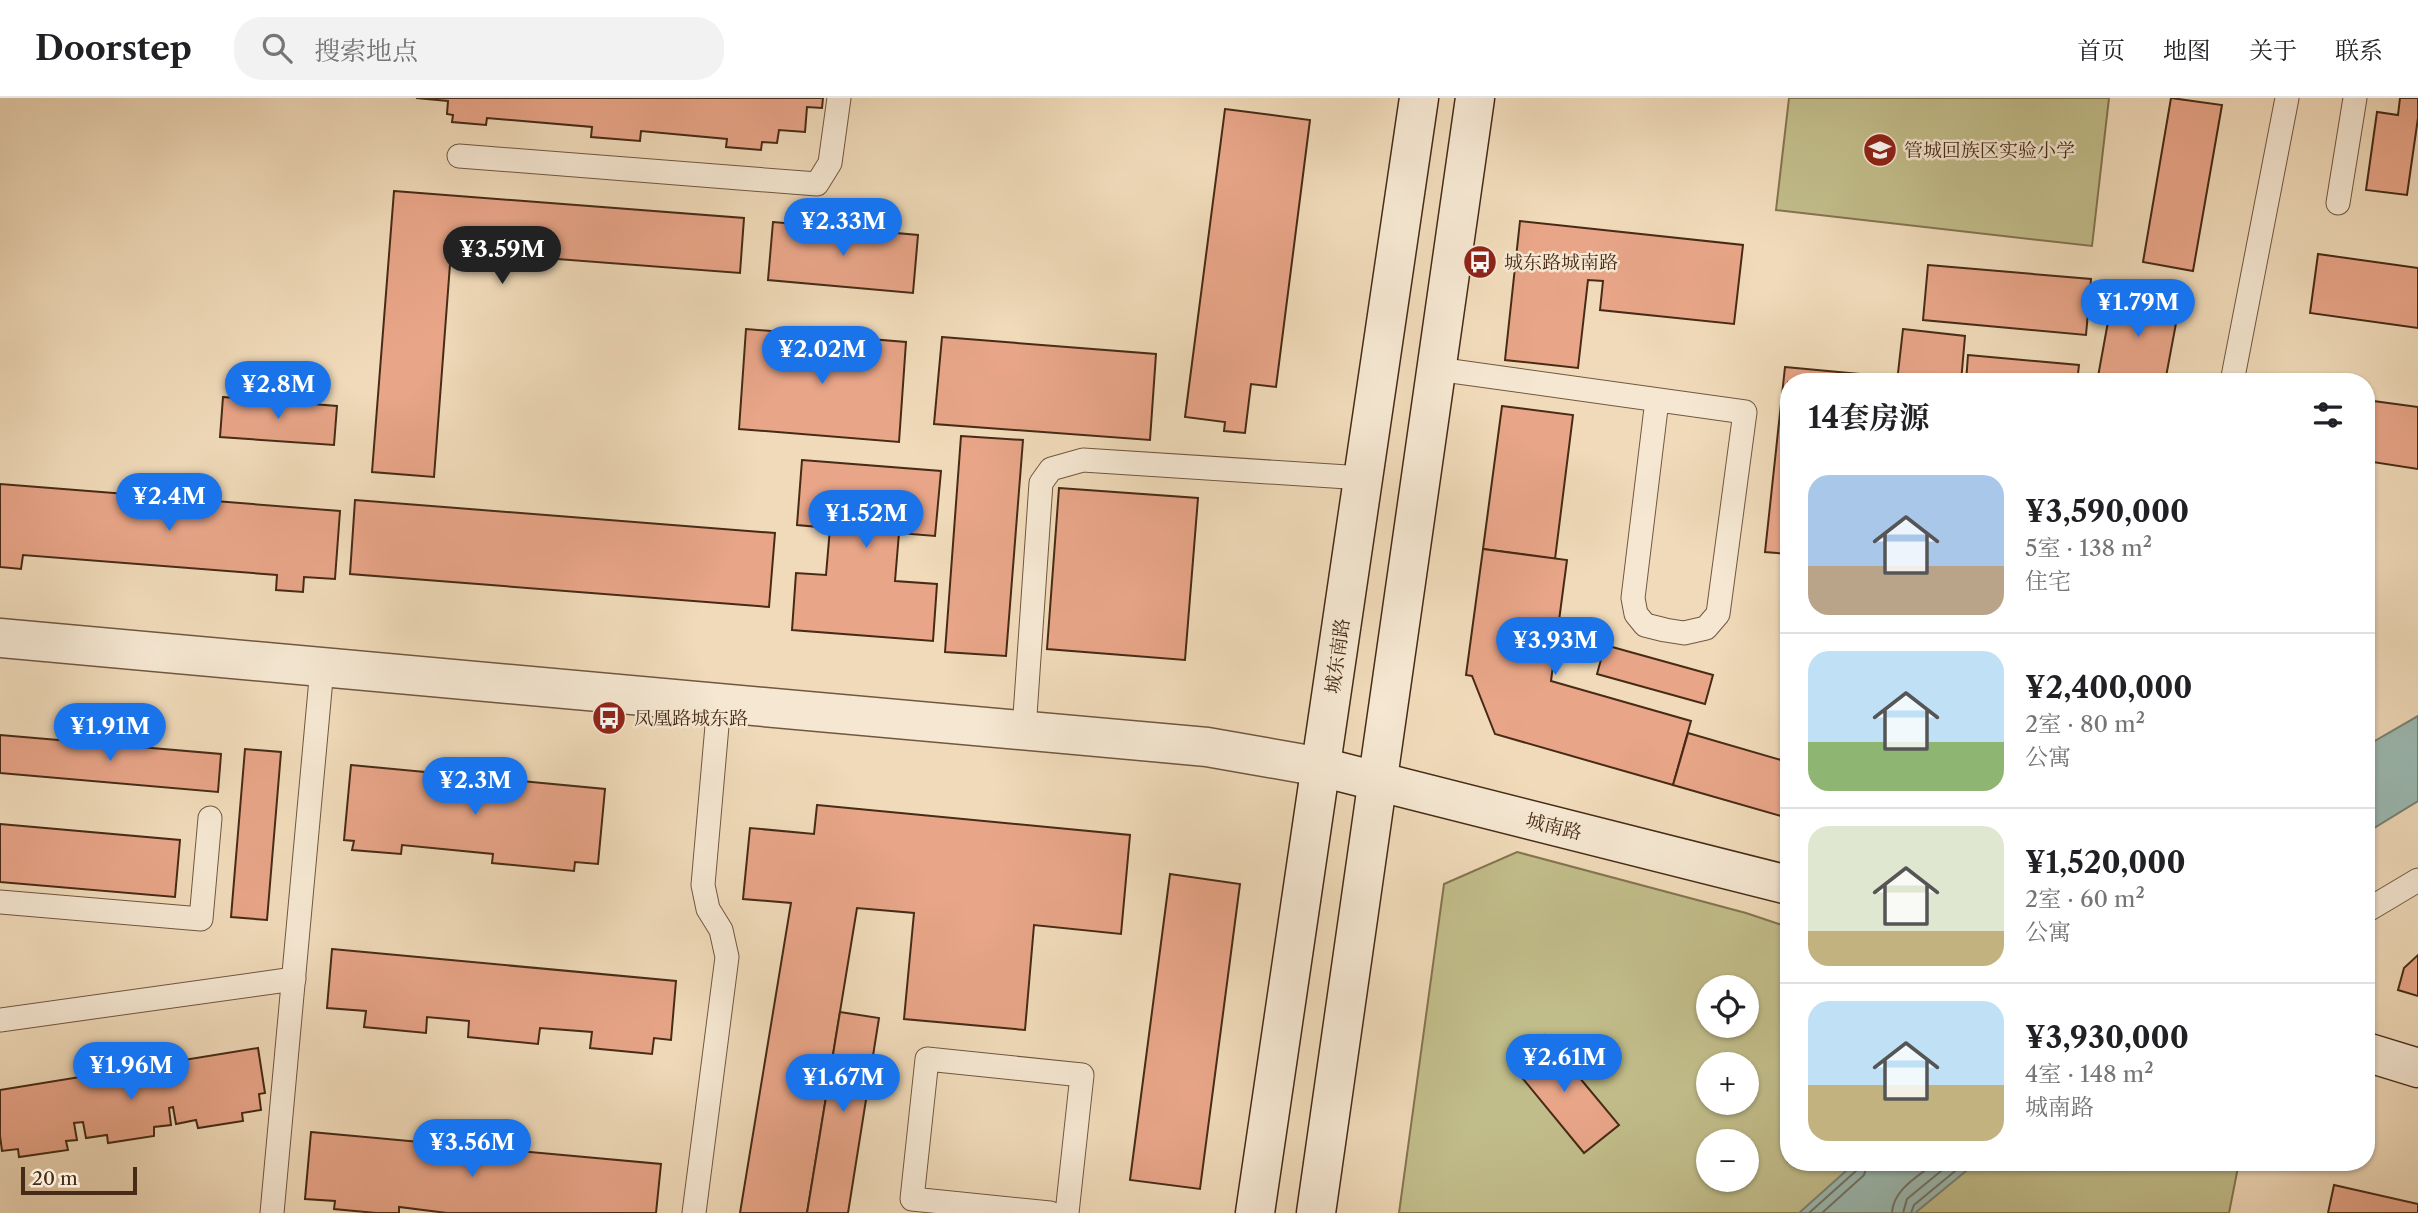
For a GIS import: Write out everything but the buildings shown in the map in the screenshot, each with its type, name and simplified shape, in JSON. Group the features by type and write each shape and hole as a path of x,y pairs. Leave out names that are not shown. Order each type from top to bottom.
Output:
{"main road":[{"name":"城东南路","path":"1255,1213 1419,98"},
{"path":"1316,1213 1475,98"},
{"name":"城南路","path":"0,638 1208,747 1321,767 1780,883"},
{"path":"2375,1055 2418,1068"}],"lane":[{"path":"459,156 817,184 830,163 838,98"},
{"path":"2234,373 2287,98"},
{"path":"2338,203 2356,98"},
{"path":"1437,369 1745,412 1718,614 1706,628 1684,633 1645,625 1636,614 1633,598 1657,400"},
{"path":"1024,730 1041,483 1051,469 1083,460 1363,478"},
{"path":"272,1213 322,668"},
{"path":"694,1213 727,957 721,930 708,909 703,885 719,703"},
{"path":"0,902 201,919 209,818"},
{"path":"2375,906 2418,880"},
{"path":"0,1020 294,979"},
{"path":"1050,1213 912,1199 926,1059 1082,1075 1067,1213"}],"shaded area":[{"path":"1789,98 2109,98 2092,246 1776,210"},
{"path":"1517,852 1780,924 1780,1171 2237,1171 2229,1213 1399,1213 1444,884"}],"water":[{"path":"2418,716 2418,801 2375,827 2375,741"},
{"path":"1846,1171 1966,1171 1915,1213 1799,1213"}],"place":[{"name":"管城回族区实验小学","path":"1880,150"},
{"name":"城东路城南路","path":"1480,262"},
{"name":"凤凰路城东路","path":"609,718"}]}
